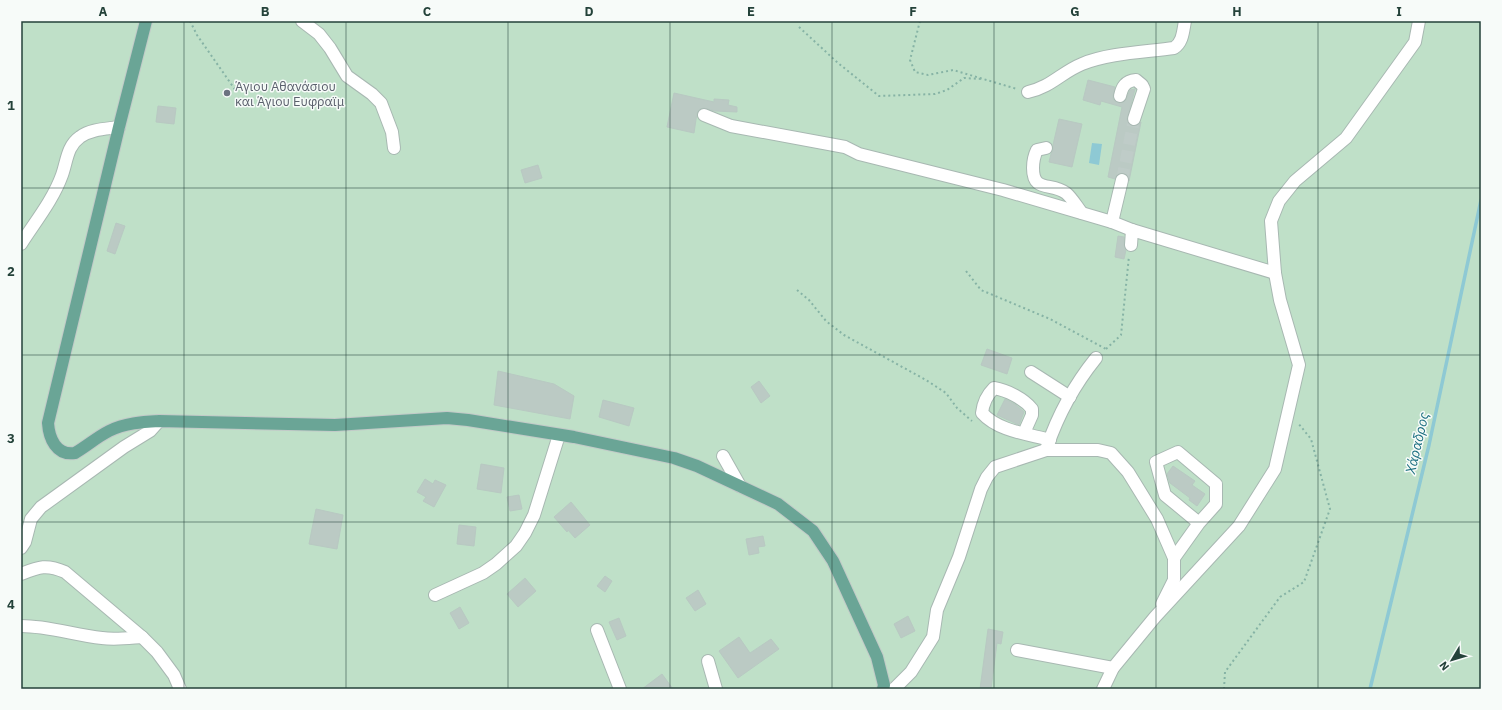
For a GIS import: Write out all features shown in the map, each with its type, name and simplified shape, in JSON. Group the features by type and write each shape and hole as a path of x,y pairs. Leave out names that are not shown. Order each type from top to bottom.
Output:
{"main road":[{"path":"146,21 118,127 48,423 49,431 55,446 68,454 75,453 110,431 123,426 135,423 159,421 335,425 447,418 559,435 674,458 697,466 778,504 813,531 832,561 877,657 884,689"}],"street":[{"path":"302,21 319,34 347,76 372,94 381,103 392,132 394,148"},
{"path":"1028,92 1040,90 1074,68 1088,61 1174,48 1180,44 1185,21"},
{"path":"1103,689 1113,668 1155,617 1239,526 1275,468 1299,365 1280,300 1275,273 1271,221 1279,201 1295,180 1346,138 1414,42 1419,21"},
{"path":"1120,96 1122,87 1130,81 1136,80 1142,85 1144,90 1134,119"},
{"path":"704,115 731,126 845,148 859,154 1002,190 1112,222 1132,230 1275,273"},
{"path":"21,244 53,195 62,175 69,149 74,142 90,132 118,127"},
{"path":"1046,148 1037,150 1034,157 1034,180 1039,184 1055,188 1066,193 1082,213"},
{"path":"1112,222 1122,180"},
{"path":"1130,245 1132,230"},
{"path":"894,689 911,672 933,637 938,610 959,557 981,489 987,476 996,467 1048,445 1070,397 1086,370 1096,358"},
{"path":"1031,372 1070,397"},
{"path":"21,548 25,542 31,520 41,507 124,447 150,431 159,421"},
{"path":"1024,433 1048,445 1098,450 1111,453 1128,472 1149,504 1174,558 1174,580 1155,617"},
{"path":"435,596 483,573 496,564 516,546 525,533 534,515 559,435"},
{"path":"1174,558 1199,523 1216,504 1216,484 1178,452 1156,462 1165,495 1199,523"},
{"path":"723,456 740,486"},
{"path":"21,574 44,566 52,567 65,572 142,637 157,652 174,675 180,689"},
{"path":"21,626 37,626 101,638 115,639 142,637"},
{"path":"597,630 620,689"},
{"path":"1017,650 1113,668"},
{"path":"708,661 716,689"}],"path":[{"path":"190,21 196,35 236,91"},
{"path":"920,21 910,60 916,72 928,75 954,70 980,79 1028,92"},
{"path":"799,27 838,63 879,96 935,94 947,90 964,78 980,79"},
{"path":"1096,358 1121,335 1130,245"},
{"path":"966,271 981,290 1050,319 1106,349"},
{"path":"798,290 809,300 826,320 844,335 920,376 946,393 957,408 969,419 975,422"},
{"path":"1224,689 1225,672 1280,597 1304,582 1330,509 1311,439 1288,410"}],"green space":[{"path":"21,21 1481,21 1481,689 21,689"}],"water":[{"path":"1092,143 1102,144 1099,165 1089,163"}],"building":[{"path":"1088,80 1115,87 1113,98 1119,103 1125,101 1130,90 1135,89 1127,120 1132,126 1136,126 1141,122 1129,181 1127,175 1123,173 1117,175 1115,179 1108,177 1122,107 1101,101 1100,105 1083,100"},
{"path":"674,93 714,102 714,99 729,100 728,105 737,107 737,112 715,111 703,108 700,109 697,113 694,133 667,127"},
{"path":"158,106 176,108 174,124 156,122"},
{"path":"1059,119 1082,124 1072,167 1049,162"},
{"path":"538,165 542,178 525,183 521,170"},
{"path":"116,223 125,226 115,254 107,251"},
{"path":"1118,236 1124,237 1124,245 1126,250 1124,259 1115,257"},
{"path":"987,349 1012,358 1007,374 981,365"},
{"path":"498,371 554,384 574,396 570,419 494,405"},
{"path":"759,381 770,396 761,403 751,387"},
{"path":"1005,399 1016,405 1024,412 1019,425 997,415"},
{"path":"603,400 634,408 629,426 599,417"},
{"path":"481,464 504,468 501,493 477,489"},
{"path":"1173,466 1195,481 1192,485 1205,494 1197,506 1189,500 1190,498 1170,483 1167,474"},
{"path":"425,479 433,484 435,480 446,485 434,507 423,501 426,497 417,492"},
{"path":"519,495 522,509 510,511 507,497"},
{"path":"571,502 590,525 575,538 568,530 567,532 554,517"},
{"path":"316,509 343,515 337,549 309,544"},
{"path":"459,525 476,527 474,546 457,544"},
{"path":"763,536 765,546 758,547 759,553 749,555 746,539"},
{"path":"605,576 612,581 605,592 597,586"},
{"path":"525,578 536,591 518,607 507,594"},
{"path":"698,590 706,604 695,611 686,598"},
{"path":"460,607 469,623 459,629 450,613"},
{"path":"908,616 915,631 901,638 894,624"},
{"path":"619,618 626,636 617,640 609,622"},
{"path":"988,629 1003,632 1001,644 997,643 991,689 980,689"},
{"path":"739,637 750,653 771,639 779,649 738,678 719,651"},
{"path":"662,674 673,689 642,689"}],"waterway":[{"name":"Χάραδρος","path":"1370,689 1429,445 1481,200"}],"tunnel":[{"path":"1122,180 1134,119"}],"place":[{"name":"Άγιου Αθανάσιου και Άγιου Ευφραϊμ","path":"227,93"}]}
